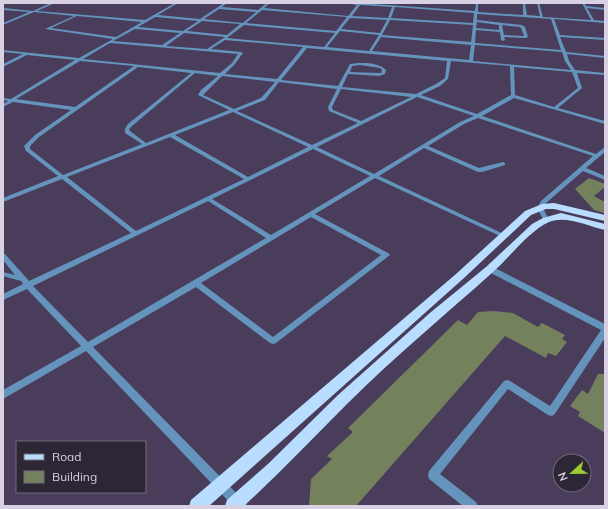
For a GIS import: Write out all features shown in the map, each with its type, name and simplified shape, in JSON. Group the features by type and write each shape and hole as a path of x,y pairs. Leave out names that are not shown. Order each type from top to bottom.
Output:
{"main road":[{"path":"197,506 220,484 460,276 528,213 540,208 554,206 605,218"},
{"path":"237,504 343,399 436,315 490,269 535,226 546,220 561,216 605,227"}],"street":[{"path":"3,24 54,3"},
{"path":"3,106 177,3"},
{"path":"163,46 226,3"},
{"path":"208,50 244,24 269,3"},
{"path":"347,3 394,7 429,7 605,22"},
{"path":"471,62 477,3"},
{"path":"524,3 525,16"},
{"path":"538,3 542,17"},
{"path":"583,3 593,21"},
{"path":"325,48 359,4"},
{"path":"370,52 389,19 394,7"},
{"path":"585,7 605,9"},
{"path":"219,8 389,19 500,24 521,26 523,27 526,37 503,36"},
{"path":"3,9 147,21"},
{"path":"78,15 47,30 117,38"},
{"path":"156,16 503,46 605,57"},
{"path":"552,18 564,52 571,68 574,71 579,86 579,90 555,108"},
{"path":"500,24 503,36 503,46"},
{"path":"135,28 325,48 605,74"},
{"path":"475,29 502,31"},
{"path":"558,36 605,39"},
{"path":"110,42 241,53 233,64 203,91 200,96 504,236"},
{"path":"3,200 263,99 306,46"},
{"path":"3,51 193,73 418,96 597,156"},
{"path":"3,66 26,54"},
{"path":"3,297 26,282 136,234 362,122 418,96 444,82 448,74 449,59"},
{"path":"348,72 379,75 383,74 384,70 380,67 357,64 351,65 329,110 362,122"},
{"path":"136,234 61,177 28,150 27,146 37,136 137,66"},
{"path":"3,395 196,283 462,123 478,116 512,96 514,88 512,66"},
{"path":"145,144 127,132 130,124 193,73"},
{"path":"512,96 605,123"},
{"path":"3,99 76,109"},
{"path":"171,134 248,179"},
{"path":"424,146 478,170 503,164"},
{"path":"546,220 540,208 546,198 605,149"},
{"path":"582,169 605,178"},
{"path":"208,199 271,238"},
{"path":"196,283 273,341 386,255 310,214"},
{"path":"3,256 26,282 220,484 237,504"},
{"path":"472,506 433,475 507,384 551,412 605,330 490,269"},
{"path":"3,274 26,282"}],"building":[{"path":"589,178 605,184 605,187 594,196 605,202 604,213 594,210 575,189"},
{"path":"494,311 513,313 538,327 542,323 565,335 562,339 567,342 556,356 548,353 546,358 505,336 356,506 309,506 311,479 332,459 327,456 353,432 348,428 458,320 467,325 478,312"},
{"path":"598,374 605,374 605,433 578,416 580,412 570,406 582,390 588,394"}]}
